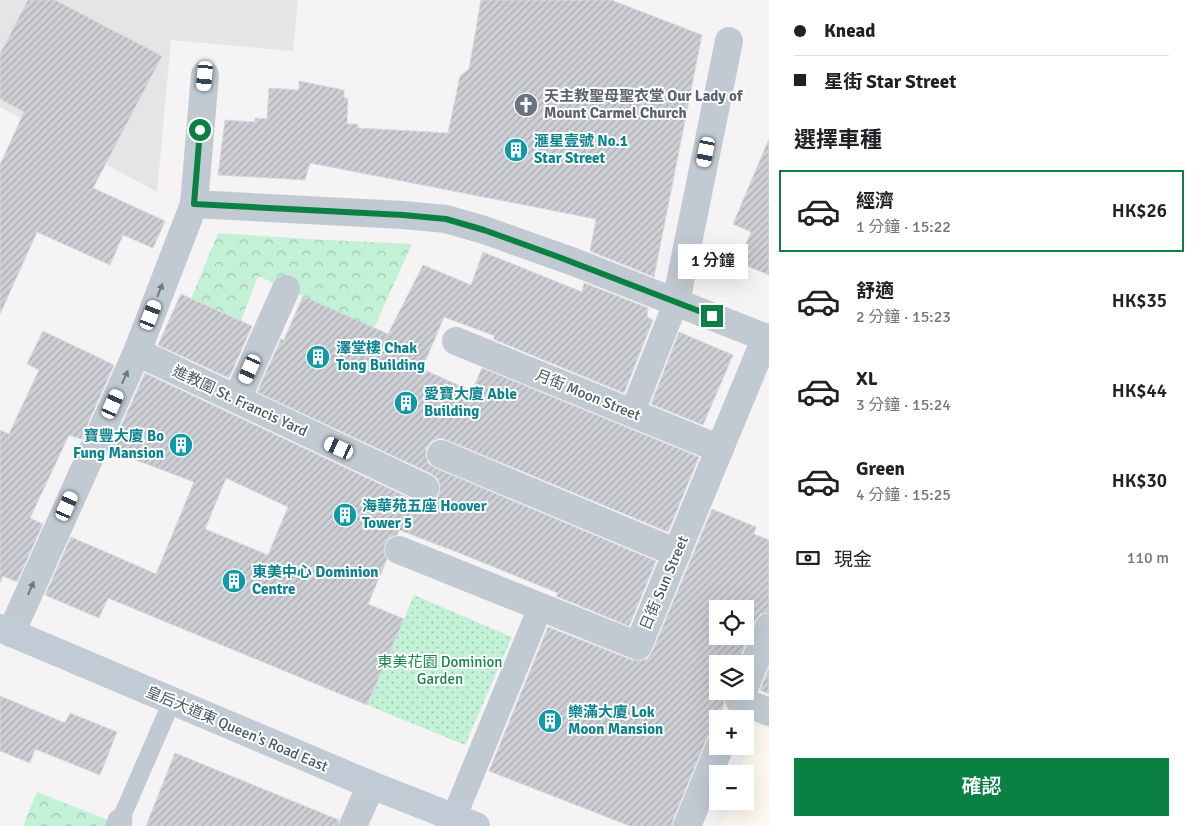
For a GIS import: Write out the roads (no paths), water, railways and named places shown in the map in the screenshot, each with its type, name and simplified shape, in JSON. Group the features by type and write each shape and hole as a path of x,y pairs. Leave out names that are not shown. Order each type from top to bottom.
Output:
{"main road":[{"name":"皇后大道東 Queen's Road East","path":"6,631 371,785 465,821"}],"street":[{"path":"632,413 676,302 729,41"},
{"path":"6,631 137,352 194,204 205,76"},
{"path":"194,204 446,219 484,230 574,262 768,338"},
{"path":"237,399 286,289"},
{"name":"日街 Sun Street","path":"399,550 638,646 768,338"},
{"name":"月街 Moon Street","path":"456,341 720,450"},
{"name":"進教圍 St. Francis Yard","path":"137,352 424,488"},
{"path":"441,454 677,553"},
{"path":"465,821 534,623"},
{"path":"754,663 769,627"},
{"path":"741,700 769,712"},
{"path":"687,826 716,755"},
{"path":"354,826 371,785"}],"lane":[{"path":"119,823 172,701"}],"place":[{"name":"天主教聖母聖衣堂 Our Lady of Mount Carmel Church","path":"526,105"},
{"name":"滙星壹號 No.1 Star Street","path":"516,150"},
{"name":"澤堂樓 Chak Tong Building","path":"318,357"},
{"name":"愛寶大廈 Able Building","path":"406,403"},
{"name":"寶豐大廈 Bo Fung Mansion","path":"181,445"},
{"name":"海華苑五座 Hoover Tower 5","path":"345,515"},
{"name":"東美中心 Dominion Centre","path":"234,581"},
{"name":"樂滿大廈 Lok Moon Mansion","path":"550,721"}],"park label":[{"name":"東美花園 Dominion Garden","path":"440,670"}]}
